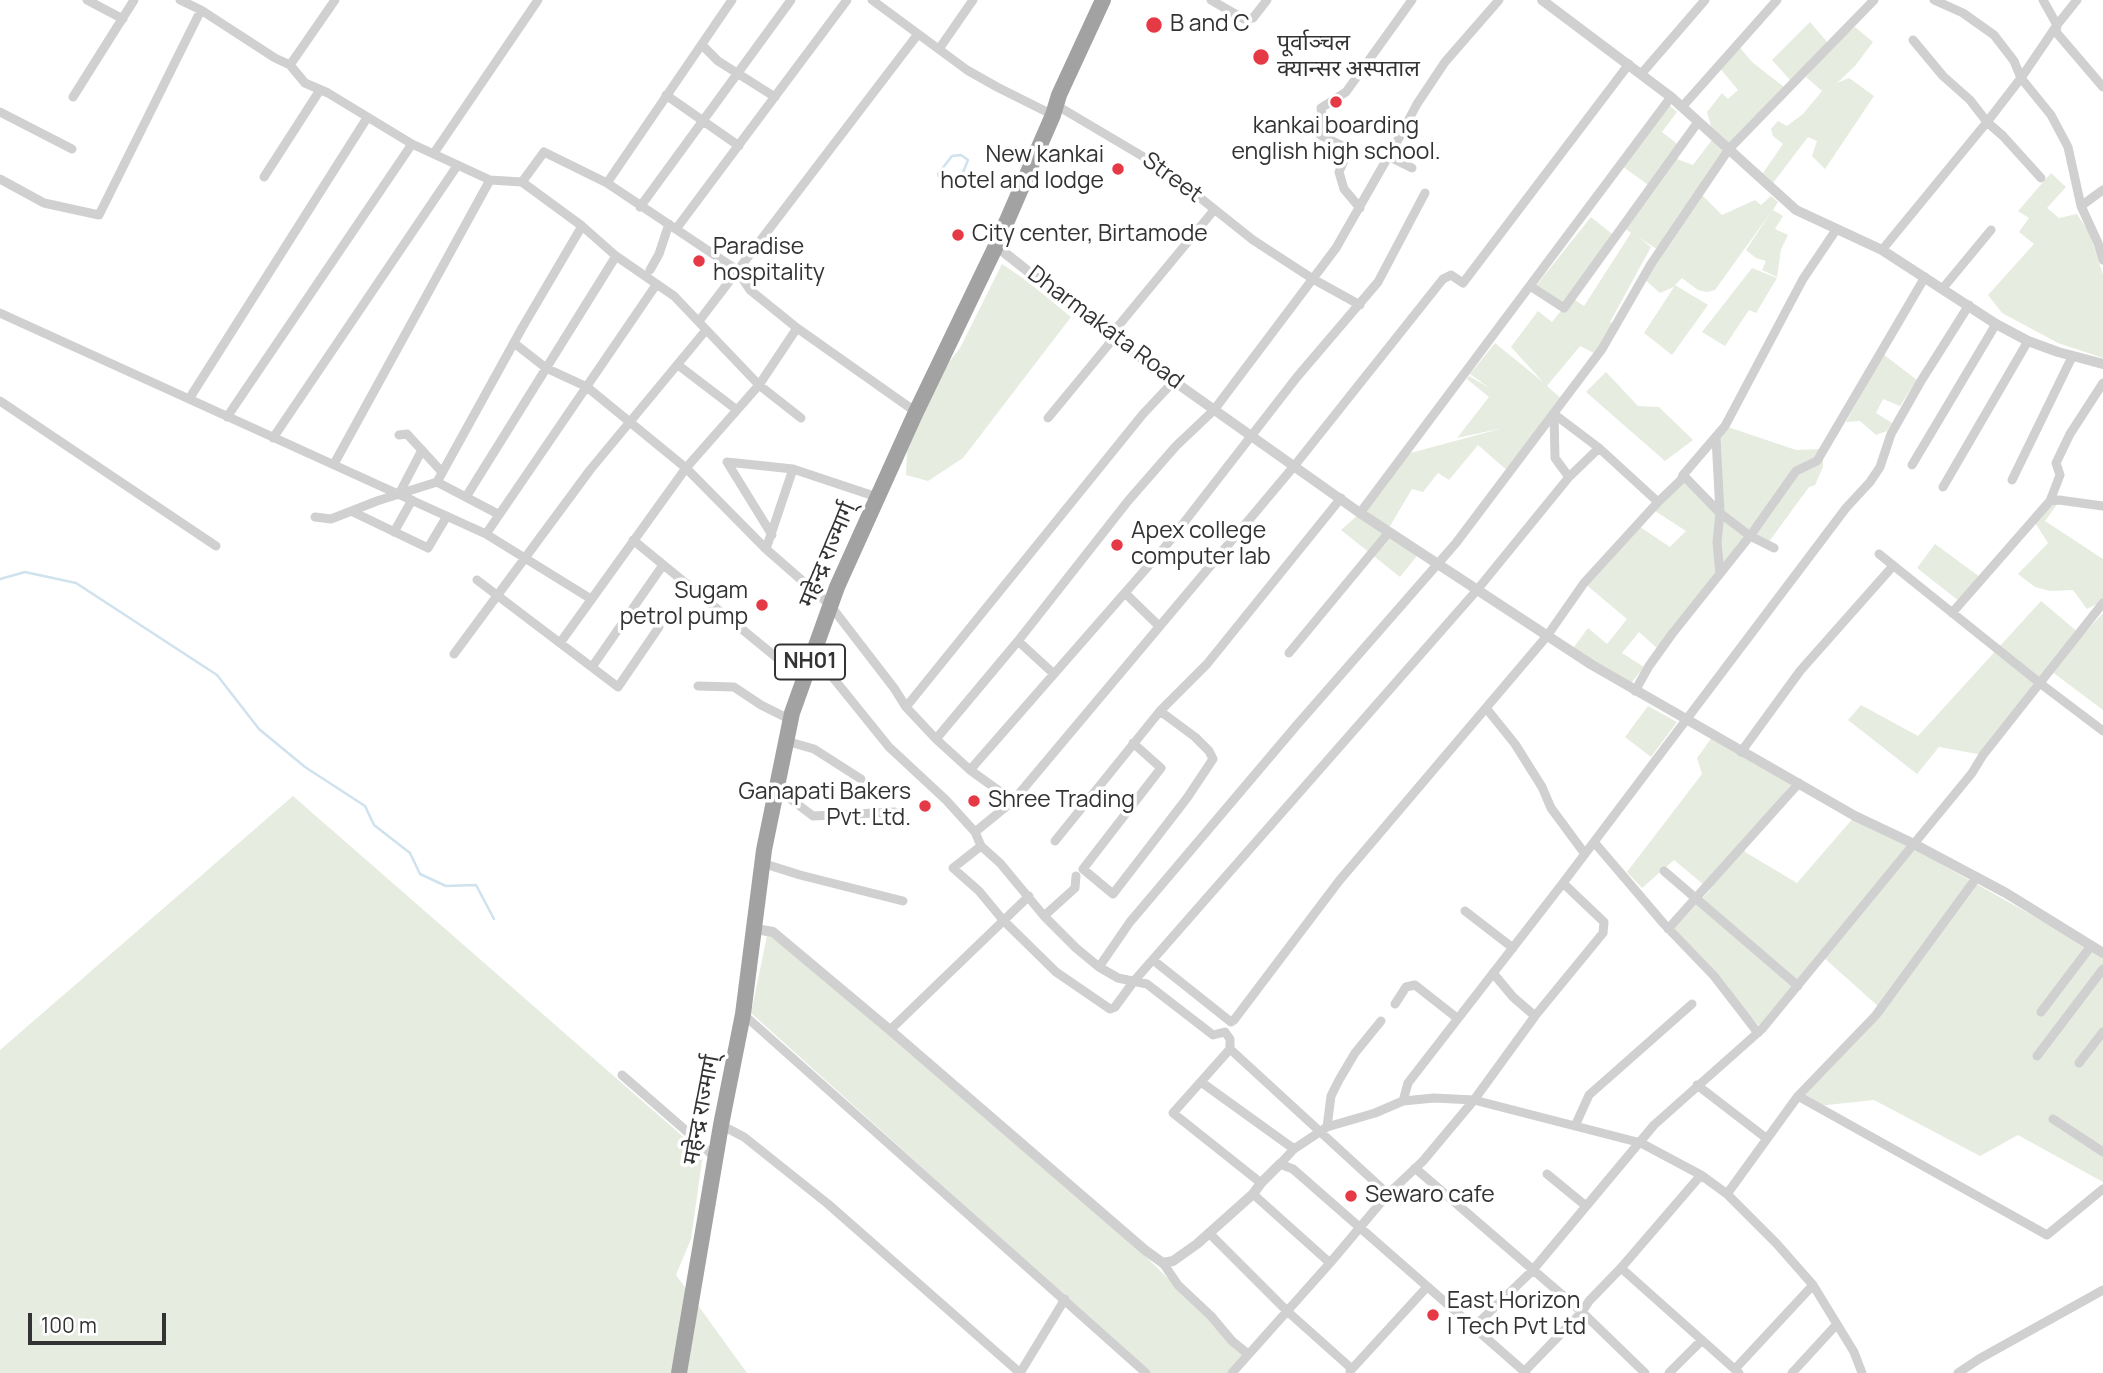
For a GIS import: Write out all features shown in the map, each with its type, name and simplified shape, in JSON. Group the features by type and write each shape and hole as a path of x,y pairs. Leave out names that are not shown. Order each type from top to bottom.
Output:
{"highway":[{"name":"महेन्द्र राज्मार्ग्","path":"679,1373 715,1158 743,1014 756,929 762,863 791,720 830,604 916,412 996,246 1103,0"}],"street":[{"path":"87,0 123,19"},
{"path":"73,97 134,0"},
{"path":"180,0 290,65 305,83 412,144 491,180 522,182 582,226 615,256 674,296 759,385 801,418"},
{"path":"290,65 335,0"},
{"path":"433,153 538,0"},
{"path":"607,183 732,0"},
{"path":"640,207 791,0"},
{"path":"650,270 672,227 739,146 847,0"},
{"name":"Street","path":"872,0 997,88 1055,110 1164,169 1253,240 1313,279 1360,305"},
{"path":"939,49 973,0"},
{"path":"1216,1 1244,19 1253,18 1267,0"},
{"path":"1360,208 1344,189 1339,172 1349,149 1320,135 1323,122 1321,108 1346,92 1412,0"},
{"path":"936,739 1018,642 1128,501 1176,446 1214,410 1336,248 1417,103 1445,62 1499,0"},
{"path":"1542,0 1642,73 1796,210 1882,250 1996,324 2028,341 2072,357 2103,364"},
{"path":"1642,73 1705,0"},
{"path":"1682,107 1777,0"},
{"path":"1099,967 1130,922 1305,715 1438,565 1602,349 1650,264 1730,149 1874,0"},
{"path":"1934,0 1964,13 1994,35 2014,61 2021,78 2050,115 2068,147 2081,206 2103,260"},
{"path":"2043,0 2057,24 2056,32 2103,86"},
{"path":"1882,250 1987,122 2077,0"},
{"path":"0,179 44,203 99,215 201,10"},
{"path":"699,321 918,34"},
{"path":"1913,40 1942,76 1970,100 1987,122 2041,178"},
{"path":"702,45 718,61 775,97"},
{"path":"975,832 1013,801 1295,465 1443,279 1451,275 1463,283 1629,64"},
{"path":"264,177 320,90"},
{"path":"666,95 739,146"},
{"path":"1360,513 1671,97"},
{"path":"0,111 72,149"},
{"path":"189,399 367,118"},
{"path":"1530,286 1564,308 1698,122"},
{"path":"228,417 412,144"},
{"path":"522,182 544,152 607,183 737,270 750,290 796,328 916,412"},
{"path":"1388,156 1412,168"},
{"path":"273,438 457,166"},
{"path":"334,464 491,180"},
{"path":"2081,206 2103,190"},
{"path":"970,770 1125,593 1253,436 1297,377 1360,305 1378,282 1425,193"},
{"path":"1048,418 1214,210"},
{"path":"315,517 331,519 437,482 582,226"},
{"path":"1153,960 1231,1022 1234,1021 1339,881 1547,636 1584,583 1681,480 1716,438 1725,426 1803,279 1836,230"},
{"path":"1944,288 1991,230"},
{"name":"Dharmakata Road","path":"996,246 1112,337 1214,410 1360,513 1547,636 1741,752 1855,816 2006,893 2103,953"},
{"path":"466,498 615,256"},
{"path":"1635,691 1660,650 1750,536 1796,471 1817,461 1925,277"},
{"path":"486,534 656,285"},
{"path":"1403,1101 1408,1083 1457,1017 1563,883 1846,508 1875,475 1885,456 1891,434 1969,305"},
{"path":"0,313 486,534 591,598"},
{"path":"1912,466 1996,324"},
{"path":"559,643 686,468 759,385 796,328"},
{"path":"454,654 590,471 706,330"},
{"path":"1943,486 2028,341"},
{"path":"514,343 546,368 587,387 686,468 766,549 830,604 906,707 936,739 970,770 1013,801"},
{"path":"2012,480 2072,357"},
{"path":"678,365 737,410"},
{"path":"906,707 1143,414 1175,380"},
{"path":"1952,613 2050,501 2060,475 2056,463 2070,434 2103,383"},
{"path":"0,401 216,546"},
{"path":"1554,414 1599,448 1658,502"},
{"path":"1554,414 1555,458 1569,477"},
{"path":"399,435 407,434 442,472"},
{"path":"1716,438 1720,574"},
{"path":"981,846 953,869 979,891 1003,920 1056,972 1110,1009 1121,1001 1133,981 1477,590 1569,477 1599,448"},
{"path":"399,494 422,450"},
{"path":"772,534 727,462 793,469 877,497"},
{"path":"766,549 793,469"},
{"path":"1683,475 1720,513 1750,536 1774,548"},
{"path":"437,482 498,514"},
{"path":"1055,841 1160,711 1207,664 1341,498"},
{"path":"394,531 412,500"},
{"path":"2050,501 2103,506"},
{"path":"351,511 428,548 447,516"},
{"path":"1289,653 1389,532"},
{"path":"633,540 804,680"},
{"path":"1879,554 2103,731"},
{"path":"592,667 663,565"},
{"path":"1741,752 1800,671 1893,566"},
{"path":"477,580 618,687 659,627"},
{"path":"1125,593 1159,626"},
{"path":"1473,1328 1532,1271 1654,1125 1758,1033 1972,773 1983,754 2103,603"},
{"path":"1018,642 1055,674"},
{"path":"813,653 889,747 946,800 975,832 981,846 1000,863 1044,916 1099,967 1118,978 1147,984 1213,1035 1225,1032 1230,1039 1230,1049 1173,1113 1261,1183"},
{"path":"698,686 734,687 791,720"},
{"path":"1486,708 1515,744 1552,808 1585,854"},
{"path":"1133,743 1161,768 1083,869 1113,894 1187,798 1213,759 1195,737 1160,711"},
{"path":"786,741 814,749 860,779"},
{"path":"1668,929 1799,783"},
{"path":"776,788 813,816 895,812"},
{"path":"1594,842 1668,929 1714,976 1758,1033"},
{"path":"762,863 800,876 903,901"},
{"path":"1664,871 1798,986"},
{"path":"1044,916 1075,888 1076,876"},
{"path":"1727,1194 1798,1096 1876,1015 1977,877"},
{"path":"1232,1373 1474,1100 1535,1016 1603,933 1604,922 1563,883"},
{"path":"890,1030 1029,897"},
{"path":"1465,911 1513,948"},
{"path":"756,929 773,932 1163,1263 1178,1285 1248,1354"},
{"path":"2041,1012 2091,946"},
{"path":"2038,1056 2103,969"},
{"path":"1493,973 1535,1016"},
{"path":"1395,1004 1406,987 1415,985 1457,1017"},
{"path":"1575,1126 1589,1095 1692,1004"},
{"path":"743,1014 1146,1373"},
{"path":"1323,1128 1331,1096 1339,1080 1355,1053 1381,1021"},
{"path":"2079,1063 2103,1032"},
{"path":"1230,1049 1323,1128 1388,1194"},
{"path":"622,1075 715,1158"},
{"path":"1201,1082 1294,1149"},
{"path":"1697,1085 1766,1138"},
{"path":"1798,1096 2047,1235 2103,1189"},
{"path":"1163,1263 1172,1261 1209,1233 1253,1194 1294,1149 1323,1128 1403,1101 1434,1098 1474,1100 1641,1143 1701,1175 1727,1194 1813,1285 1862,1373"},
{"path":"2053,1119 2103,1152"},
{"path":"721,1125 744,1137 828,1204 1020,1373 1065,1299"},
{"path":"1280,1164 1293,1169 1525,1373 1701,1175"},
{"path":"1415,1168 1582,1312 1645,1373"},
{"path":"1547,1174 1586,1206"},
{"path":"1253,1194 1330,1263"},
{"path":"1209,1233 1350,1371 1427,1287"},
{"path":"1620,1268 1737,1371 1813,1285"},
{"path":"1958,1373 2103,1290"},
{"path":"1792,1373 1837,1324"},
{"path":"1669,1373 1702,1340"}],"shaded area":[{"path":"1810,22 1828,43 1791,81 1772,60"},
{"path":"1855,27 1873,42 1855,66 1837,83 1849,78 1874,96 1825,169 1812,156 1817,141 1808,137 1773,183 1763,173 1783,144 1773,136 1771,129 1778,121 1787,126 1803,114 1822,91 1806,77 1832,45"},
{"path":"1737,44 1752,62 1784,87 1700,193 1722,215 1755,200 1761,205 1771,196 1778,202 1773,210 1783,216 1775,229 1788,235 1781,249 1777,277 1762,270 1766,261 1756,258 1746,250 1771,212 1715,290 1698,290 1682,278 1675,285 1708,305 1672,355 1644,333 1674,287 1660,293 1643,278 1660,251 1638,237 1651,247 1610,322 1615,326 1596,354 1580,346 1547,386 1564,401 1509,472 1478,445 1449,480 1438,473 1423,492 1412,489 1387,531 1420,552 1400,577 1341,530 1360,513 1403,455 1503,428 1457,438 1489,397 1467,379 1469,376 1491,389 1470,374 1495,343 1543,382 1511,347 1538,311 1552,322 1563,308 1535,287 1591,217 1616,237 1572,298 1584,306 1631,233 1623,227 1651,187 1622,166 1668,104 1677,112 1662,132 1680,146 1677,159 1693,165 1714,137 1707,112 1722,93 1728,99 1738,90 1718,66"},
{"path":"2051,173 2066,187 2047,208 2059,218 2077,214 2090,234 2103,275 2103,358 2058,343 2002,313 1988,295 2034,244 2019,232 2029,218 2018,211"},
{"path":"1002,264 1071,317 963,458 928,481 906,475 907,452 943,370 960,348"},
{"path":"1752,268 1777,278 1756,313 1749,310 1725,346 1702,332"},
{"path":"1883,354 1917,380 1900,406 1883,399 1876,413 1892,423 1887,431 1876,435 1860,421 1846,422"},
{"path":"1606,372 1638,406 1659,407 1693,440 1665,461 1586,392"},
{"path":"1725,426 1796,450 1823,449 1823,467 1815,485 1809,487 1768,543 1750,532 1658,649 1639,632 1622,653 1644,667 1628,687 1571,651 1588,628 1607,644 1627,619 1584,583 1637,525 1670,547 1686,531 1652,509 1684,478 1718,509 1718,440"},
{"path":"2050,501 2058,503 2045,521 2103,559 2103,601 2087,609 2073,590 2050,591 2035,587 2018,574 2048,543 2034,521"},
{"path":"1935,544 1980,577 1959,601 1917,568"},
{"path":"2041,601 2079,633 2058,662 2103,613 2103,710 2051,671 1983,755 1939,747 1917,774 1848,720 1861,705 1918,736"},
{"path":"1648,706 1677,722 1651,757 1625,737"},
{"path":"1713,736 1793,782 1743,844 1745,852 1797,883 1855,816 2103,955 2103,1182 2018,1135 1980,1156 1874,1100 1817,1106 1798,1096 1880,1008 1822,956 1762,1029 1673,930 1710,890 1674,860 1642,888 1627,872 1702,774 1697,758"},
{"path":"293,796 703,1154 691,1239 676,1275 747,1373 0,1373 0,1050"},
{"path":"768,931 1138,1249 1190,1300 1248,1349 1227,1373 1150,1373 751,1013"}],"waterway":[{"path":"961,155 968,160 957,187 941,182 938,174 952,156 961,155"},
{"path":"0,579 25,572 76,583 217,675 259,729 305,767 365,806 374,825 410,853 420,874 446,886 476,885 494,919"}],"place":[{"name":"B and C","path":"1154,25"},
{"name":"पूर्वाञ्चल क्यान्सर अस्पताल","path":"1261,57"},
{"name":"kankai boarding english high school.","path":"1336,102"},
{"name":"New kankai hotel and lodge","path":"1118,169"},
{"name":"City center, Birtamode","path":"958,235"},
{"name":"Paradise hospitality","path":"699,261"},
{"name":"Apex college computer lab","path":"1117,545"},
{"name":"Sugam petrol pump","path":"762,605"},
{"name":"Shree Trading","path":"974,801"},
{"name":"Ganapati Bakers Pvt. Ltd.","path":"925,806"},
{"name":"Sewaro cafe","path":"1351,1196"},
{"name":"East Horizon I Tech Pvt Ltd","path":"1433,1315"}]}
